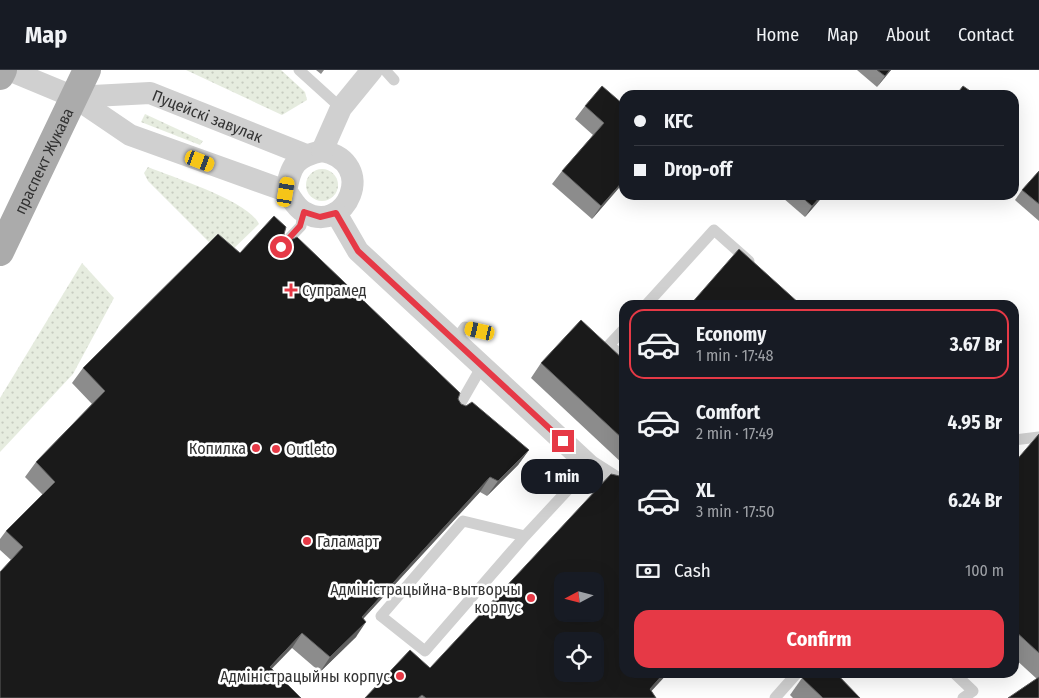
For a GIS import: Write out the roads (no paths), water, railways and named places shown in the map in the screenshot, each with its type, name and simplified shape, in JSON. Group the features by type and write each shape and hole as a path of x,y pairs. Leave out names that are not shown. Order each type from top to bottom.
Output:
{"main road":[{"path":"0,76 3,70"},
{"name":"праспект Жукава","path":"0,252 87,70"}],"street":[{"path":"9,70 74,97 130,135 286,192 295,205 304,212 320,217 336,213 343,208 352,193 352,177 349,169 338,156 314,153"},
{"path":"286,192 290,170 314,153 341,108 372,70"},
{"name":"Пуцейскі завулак","path":"74,97 150,93 314,153"},
{"path":"336,213 358,251 590,466 615,483"}],"lane":[{"path":"299,70 341,108"},
{"path":"385,70 394,80"},
{"path":"281,247 300,226 304,212"},
{"path":"651,300 714,230 756,268"},
{"path":"454,342 465,328 480,331"},
{"path":"619,335 610,345 619,353"},
{"path":"455,413 482,366"},
{"path":"1019,439 1039,437"},
{"path":"525,536 463,521 381,616 425,651 525,536 590,466"},
{"path":"776,698 793,678"},
{"path":"959,678 972,691 964,698"}],"place":[{"name":"Супрамед","path":"291,290"},
{"name":"Копилка","path":"256,448"},
{"name":"Outleto","path":"276,449"},
{"name":"Галамарт","path":"307,541"},
{"name":"Адміністрацыйна-вытворчы корпус","path":"531,598"},
{"name":"Адміністрацыйны корпус","path":"400,676"}]}
